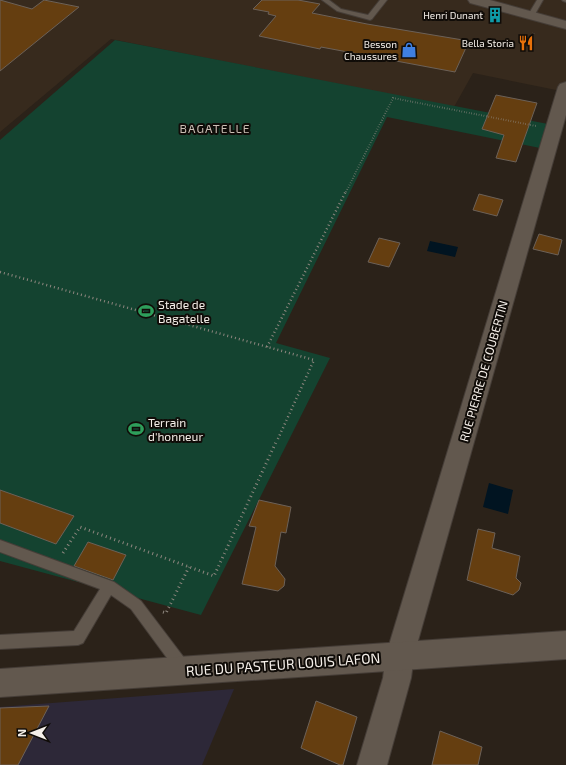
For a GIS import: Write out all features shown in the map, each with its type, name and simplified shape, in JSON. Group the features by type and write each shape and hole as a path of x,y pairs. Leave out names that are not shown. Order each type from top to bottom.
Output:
{"street":[{"path":"475,0 566,25"},
{"name":"RUE PIERRE DE COUBERTIN","path":"372,765 397,678 400,656 566,87"},
{"name":"RUE DU PASTEUR LOUIS LAFON","path":"0,683 566,645"}],"lane":[{"path":"325,0 339,10 370,18 384,0"},
{"path":"532,15 540,0"},
{"path":"0,546 109,586 136,605 184,670"},
{"path":"0,642 78,638 109,586"}],"path":[{"path":"531,38 534,32"},
{"path":"267,347 393,98 554,129"},
{"path":"0,272 314,360 214,576 80,526 63,553 56,550"},
{"path":"136,605 166,613 189,567"}],"shaded area":[{"path":"0,0 566,0 566,92 473,73 454,107 111,39 0,132"},
{"path":"234,689 202,765 0,765 0,707"}],"green space":[{"name":"Stade de Bagatelle","path":"115,40 548,124 540,148 387,117 276,343 330,358 201,615 0,561 0,140"}],"water":[{"path":"430,241 458,247 455,257 427,251"},
{"path":"489,483 513,490 508,514 483,507"}],"building":[{"path":"0,0 32,9 44,0 79,7 0,71"},
{"path":"262,0 298,0 320,4 312,13 469,41 455,72 321,47 320,49 259,36 276,16 268,14 269,12 253,9"},
{"path":"496,95 537,103 516,162 496,158 504,135 482,129"},
{"path":"479,194 503,200 497,216 473,210"},
{"path":"539,234 562,240 558,255 533,249"},
{"path":"379,238 400,243 389,267 368,262"},
{"path":"0,490 74,516 56,544 0,523"},
{"path":"259,500 291,507 286,533 281,532 275,566 285,579 284,586 278,591 242,584 256,527 249,526"},
{"path":"478,529 495,533 492,548 520,556 516,578 521,583 519,590 513,595 467,580"},
{"path":"88,542 126,555 113,580 74,566"},
{"path":"316,701 357,717 343,765 301,748"},
{"path":"49,706 18,765 0,765 0,708"},
{"path":"440,731 482,747 478,765 432,765"}],"place":[{"name":"Henri Dunant","path":"495,15"},
{"name":"Bella Storia","path":"526,43"},
{"name":"Besson Chaussures","path":"409,50"},
{"name":"Stade de Bagatelle","path":"146,311"},
{"name":"Terrain d'honneur","path":"136,429"}],"district":[{"name":"BAGATELLE","path":"215,128"}]}
